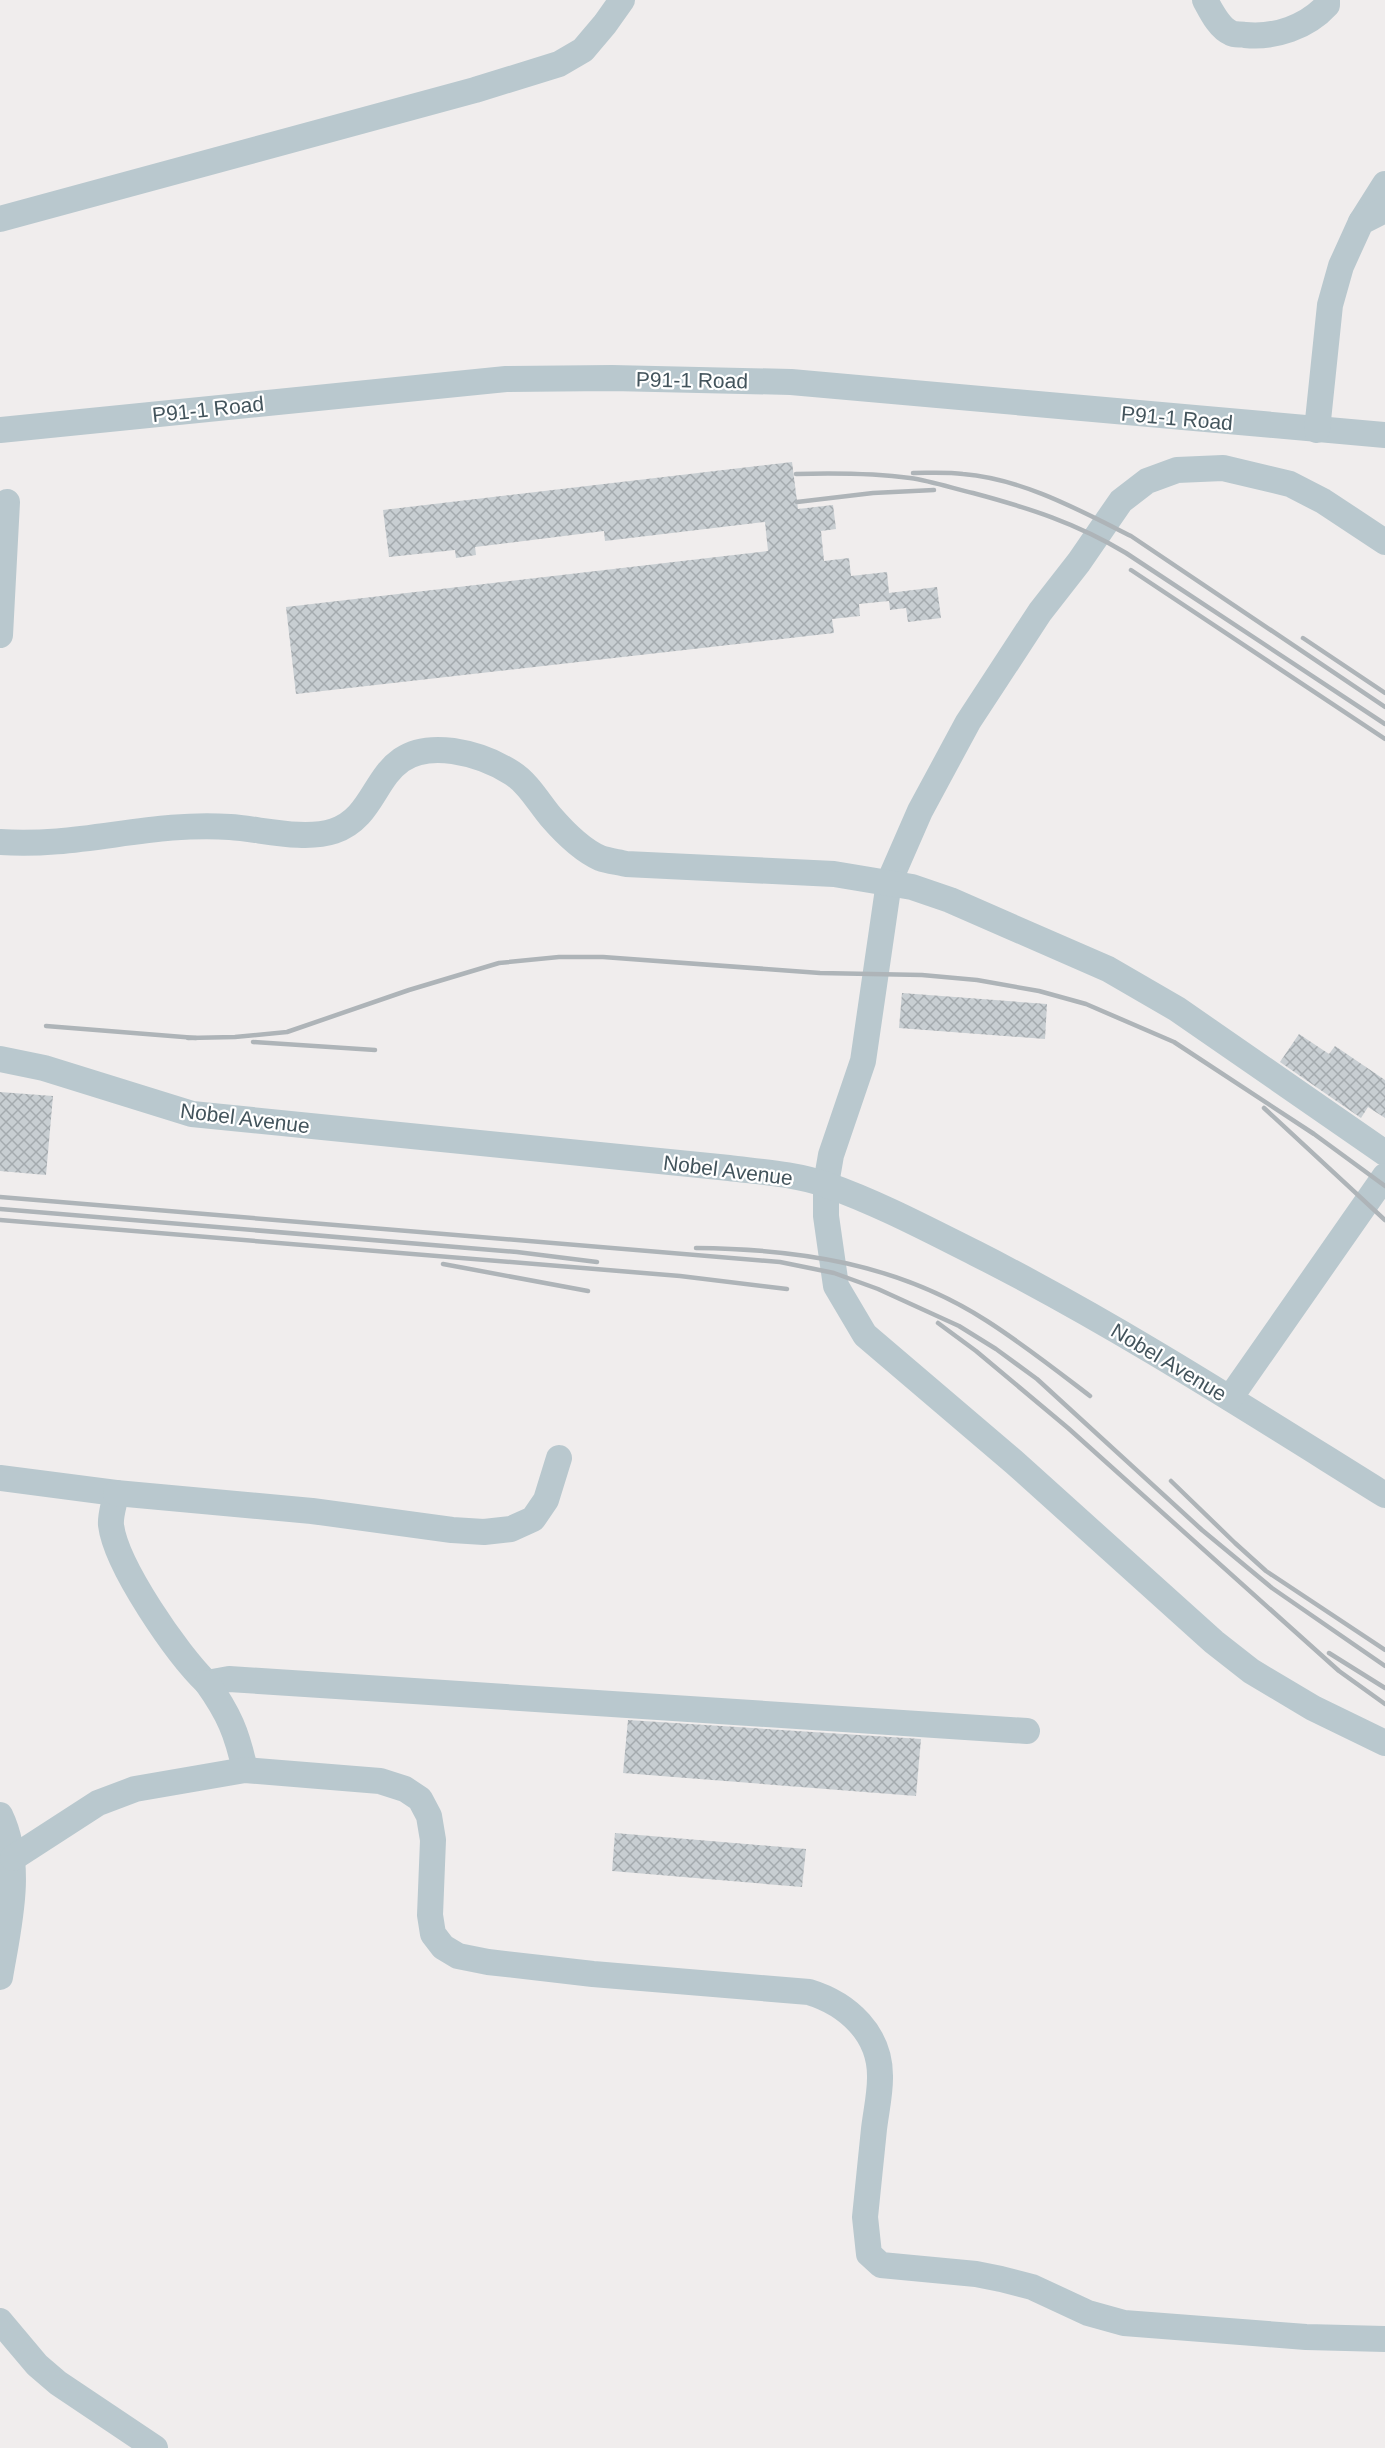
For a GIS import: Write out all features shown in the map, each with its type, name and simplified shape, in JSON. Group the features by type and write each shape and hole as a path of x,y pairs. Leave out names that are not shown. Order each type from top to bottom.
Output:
{"street":[{"path":"0,219 475,90 559,64 583,50 622,0"},
{"path":"1205,0 1214,16 1231,33 1258,36 1293,29 1316,17 1327,5 1327,0"},
{"path":"1317,430 1330,305 1341,266 1361,222 1385,184"},
{"path":"1361,222 1385,210"},
{"name":"P91-1 Road","path":"0,430 506,379 540,378 791,382 1385,435"},
{"path":"1385,542 1323,501 1290,484 1223,468 1176,470 1147,481 1121,501 1079,562 1040,612 968,722 920,811 889,882 863,1061 831,1155 826,1184 826,1216 836,1286 865,1335 1014,1462 1214,1642 1242,1664 1313,1708 1385,1743"},
{"path":"0,635 7,502"},
{"path":"0,842 59,842 182,825 230,826 311,834 333,831 351,822 392,768 408,755 431,751 472,754 514,774 567,834 600,858 626,864 834,874 912,887 950,900 1108,969 1177,1009 1385,1153"},
{"name":"Nobel Avenue","path":"0,1059 44,1068 192,1114 729,1168 781,1174 826,1184 931,1231 1032,1282 1136,1340 1385,1495"},
{"path":"1230,1398 1385,1176"},
{"path":"0,1478 116,1493 312,1511 430,1528 484,1533 511,1529 533,1519 546,1500 559,1458"},
{"path":"116,1493 111,1524 126,1568 142,1597 189,1665 207,1683 226,1710 239,1741 245,1770"},
{"path":"207,1683 229,1679 1027,1731"},
{"path":"13,1858 98,1803 135,1789 245,1770 380,1781 405,1789 420,1799 429,1816 433,1840 430,1915 434,1934 443,1947 458,1956 488,1962 593,1974 809,1992 845,2008 863,2025 874,2046 880,2076 865,2217 869,2254 881,2265 1001,2278 1032,2287 1088,2313 1124,2323 1306,2337 1385,2339"},
{"path":"0,1815 8,1831 13,1858 13,1889 0,1977"},
{"path":"0,2320 37,2365 58,2383 155,2448"}],"building":[{"path":"792,462 798,509 833,505 836,529 821,531 824,561 849,558 851,576 887,572 889,593 937,587 941,618 908,622 906,608 890,610 889,601 859,604 860,616 832,619 834,633 296,694 286,607 768,551 765,522 605,541 604,531 475,547 476,555 456,558 455,550 389,557 383,510"},
{"path":"902,993 1047,1004 1045,1039 899,1028"},
{"path":"1299,1034 1329,1054 1335,1046 1385,1080 1385,1118 1368,1107 1361,1118 1280,1062"},
{"path":"0,1092 53,1096 46,1175 0,1171"},
{"path":"628,1720 921,1739 916,1796 623,1773"},
{"path":"615,1833 806,1849 802,1887 612,1871"}],"railway":[{"path":"913,473 957,473 1007,482 1050,497 1091,516 1131,536 1385,707"},
{"path":"796,474 867,474 918,479 1014,504 1052,517 1126,553 1385,724"},
{"path":"797,502 873,493 934,490"},
{"path":"1131,570 1385,739"},
{"path":"1303,638 1385,693"},
{"path":"188,1038 235,1037 287,1032 409,990 499,963 559,957 603,957 820,973 922,975 977,980 1039,991 1086,1004 1174,1042 1314,1134 1385,1186"},
{"path":"46,1026 196,1038"},
{"path":"253,1042 375,1050"},
{"path":"1264,1108 1385,1220"},
{"path":"0,1197 780,1262 834,1273 878,1289 959,1326 996,1349 1037,1379 1202,1530 1272,1588 1385,1666"},
{"path":"0,1209 517,1252 597,1262"},
{"path":"0,1220 680,1276 787,1289"},
{"path":"696,1248 773,1252 810,1257 883,1273 919,1286 987,1321 1090,1396"},
{"path":"443,1264 588,1291"},
{"path":"938,1323 976,1351 1068,1428 1339,1671 1385,1704"},
{"path":"1171,1481 1266,1571 1385,1650"},
{"path":"1329,1653 1385,1688"}]}
